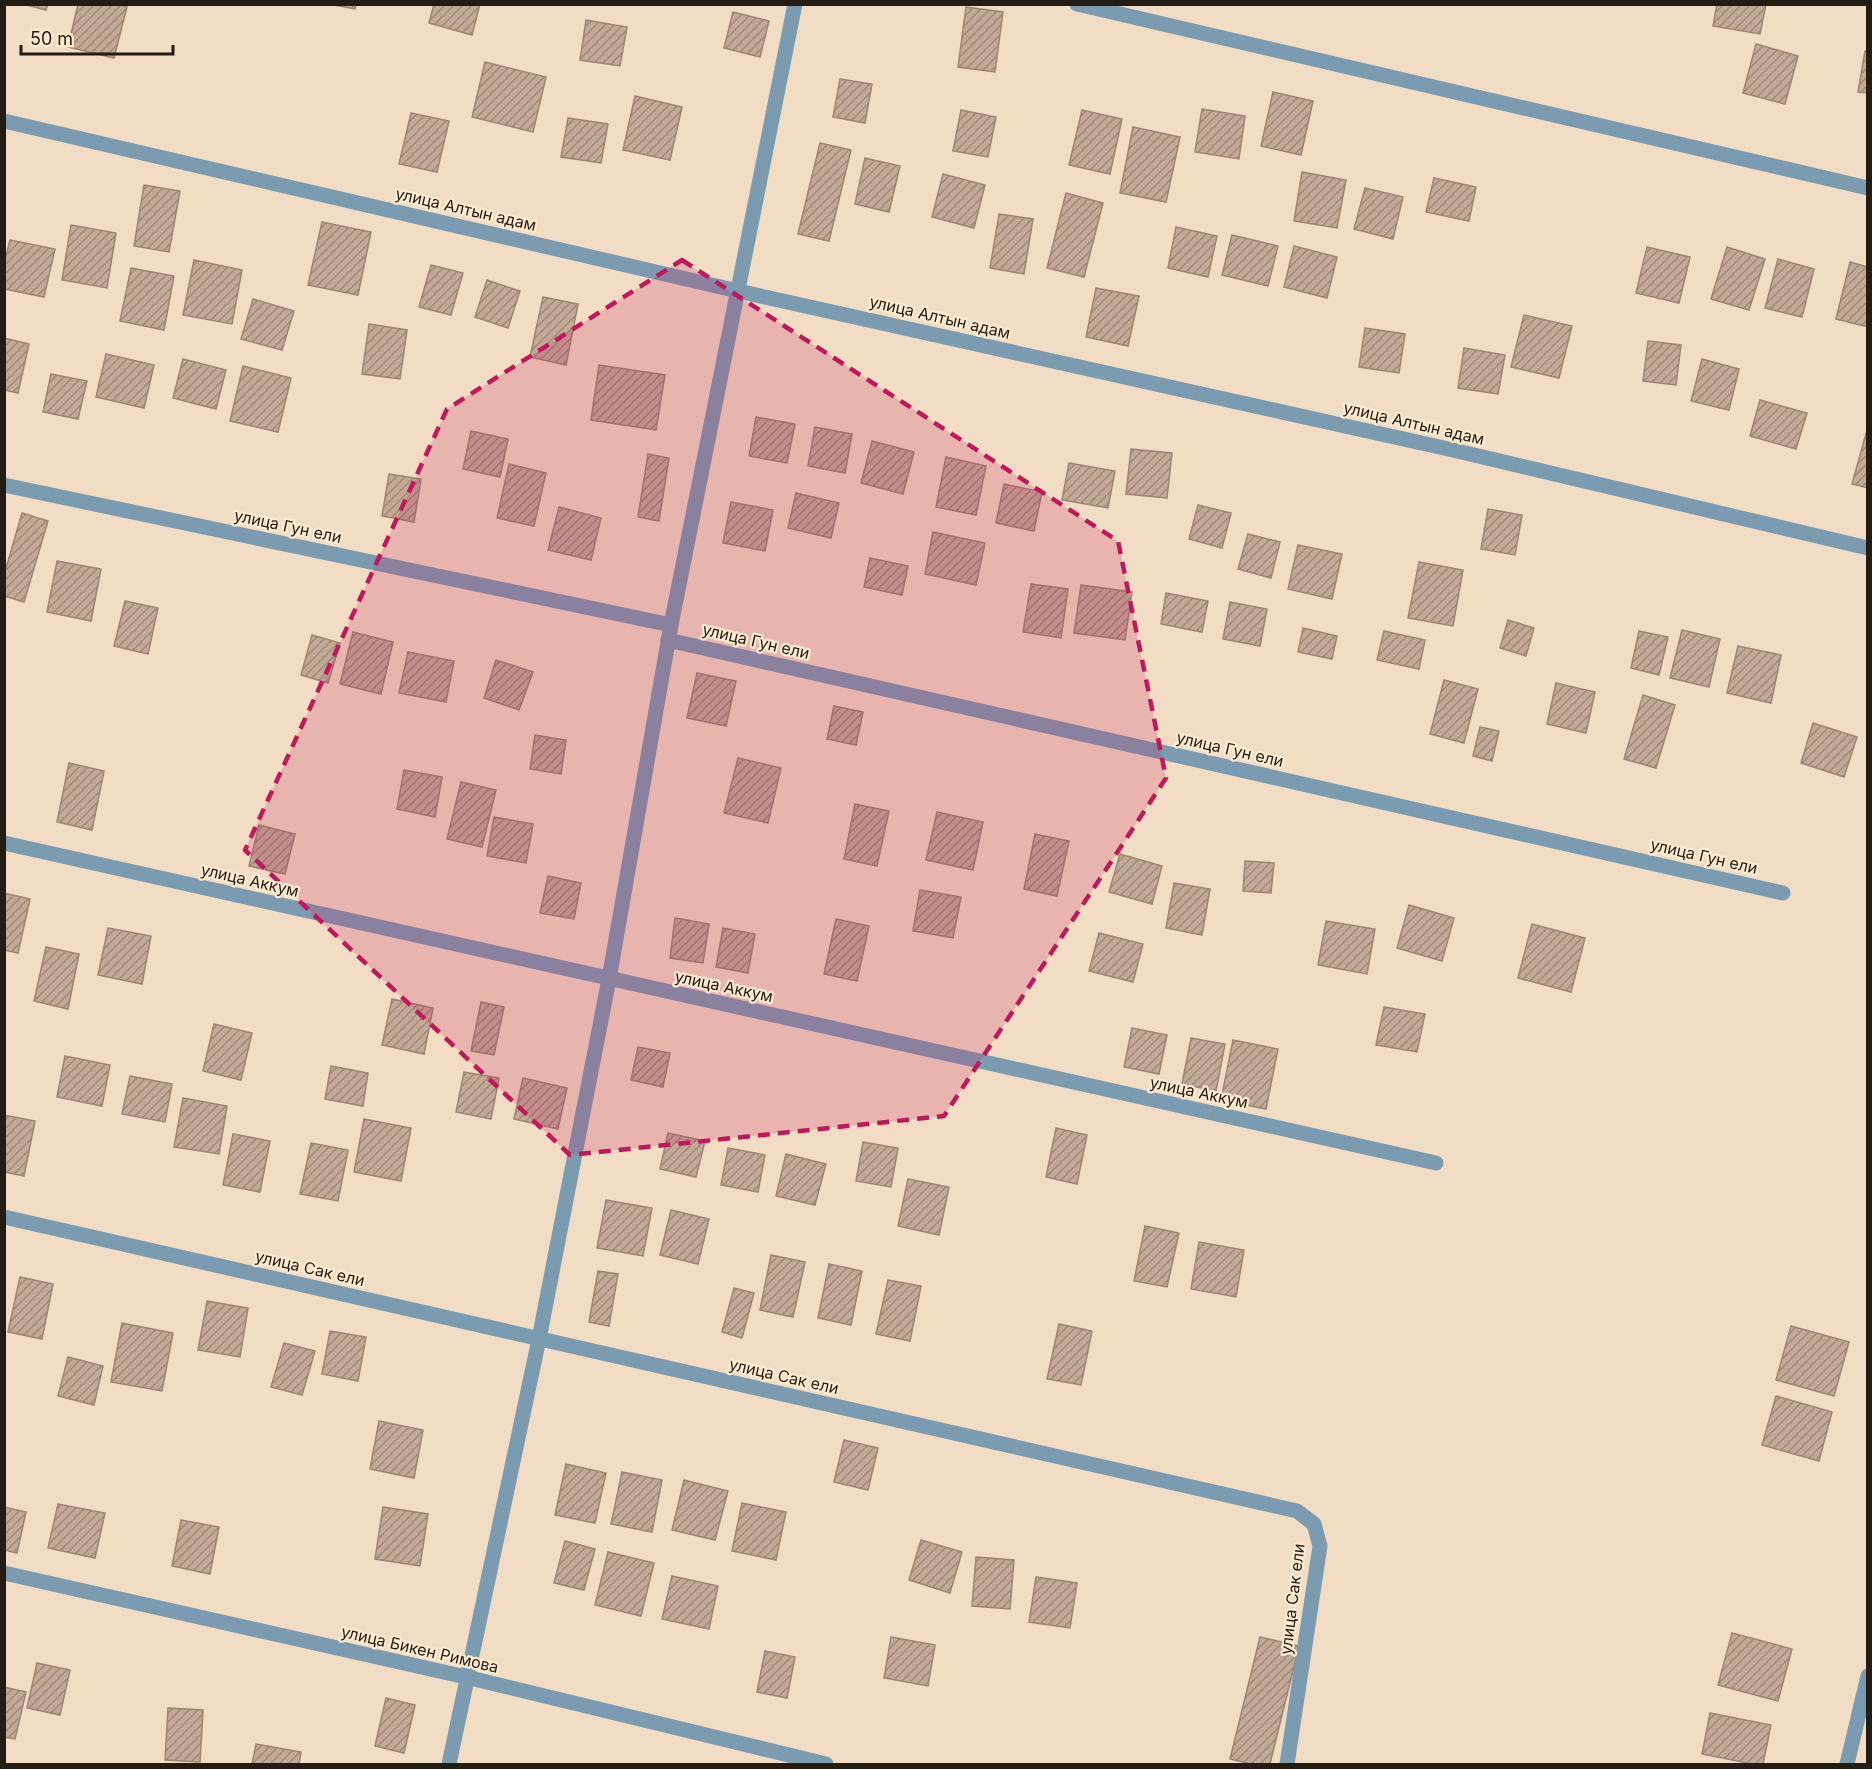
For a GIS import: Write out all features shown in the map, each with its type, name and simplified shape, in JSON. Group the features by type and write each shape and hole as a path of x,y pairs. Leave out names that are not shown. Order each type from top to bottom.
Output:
{"street":[{"path":"449,1764 539,1339 609,979 669,632 795,4"},
{"path":"1077,4 1868,188"},
{"name":"улица Алтын адам","path":"4,121 738,291 1453,450 1868,548"},
{"name":"улица Гун ели","path":"4,485 669,632 1783,892"},
{"name":"улица Аккум","path":"4,843 1436,1163"},
{"name":"улица Сак ели","path":"4,1217 1298,1511 1314,1524 1320,1545 1287,1764"},
{"name":"улица Бикен Римова","path":"4,1573 466,1677 826,1764"},
{"path":"1847,1764 1868,1676"}],"highlighted area":[{"path":"682,260 1118,541 1166,778 944,1116 570,1155 245,850 447,409"}],"building":[{"path":"23,4 48,4 46,10"},
{"path":"78,4 119,4 127,7 114,58 68,47"},
{"path":"328,4 356,4 355,9"},
{"path":"434,4 480,4 472,35 429,23"},
{"path":"1717,4 1766,4 1760,34 1713,26"},
{"path":"966,7 1003,12 995,72 958,67"},
{"path":"733,12 769,21 760,57 724,48"},
{"path":"586,20 627,27 620,66 580,60"},
{"path":"1756,44 1798,56 1785,104 1743,93"},
{"path":"1865,51 1868,51 1868,93 1858,92"},
{"path":"485,62 546,77 533,132 472,117"},
{"path":"840,79 872,84 865,123 833,117"},
{"path":"1273,92 1313,101 1301,155 1261,146"},
{"path":"635,96 682,107 670,160 623,150"},
{"path":"1202,109 1245,116 1239,159 1195,152"},
{"path":"961,110 996,117 988,157 953,151"},
{"path":"1082,110 1122,119 1110,174 1069,165"},
{"path":"411,113 449,121 437,172 399,164"},
{"path":"568,118 608,124 601,163 561,157"},
{"path":"1133,127 1180,137 1166,202 1120,193"},
{"path":"820,143 851,150 829,241 798,234"},
{"path":"865,158 900,166 889,212 855,204"},
{"path":"1302,172 1346,180 1337,228 1294,221"},
{"path":"943,174 985,185 974,228 932,217"},
{"path":"1434,178 1476,187 1469,221 1426,212"},
{"path":"144,185 180,191 169,252 134,246"},
{"path":"1365,188 1403,197 1393,239 1354,229"},
{"path":"1066,193 1103,203 1084,277 1047,268"},
{"path":"999,214 1033,219 1024,274 990,268"},
{"path":"322,222 371,232 358,295 308,285"},
{"path":"71,225 116,233 107,288 62,280"},
{"path":"1176,227 1217,236 1208,277 1168,268"},
{"path":"1232,235 1278,246 1268,286 1222,275"},
{"path":"10,240 55,249 44,297 4,289 4,264"},
{"path":"1294,246 1337,257 1327,298 1284,287"},
{"path":"1647,247 1690,257 1679,303 1636,293"},
{"path":"1727,247 1765,259 1749,310 1711,299"},
{"path":"1778,259 1814,269 1802,317 1765,308"},
{"path":"194,260 242,270 232,324 183,315"},
{"path":"1850,262 1868,267 1868,327 1836,319"},
{"path":"431,265 463,273 451,315 419,307"},
{"path":"131,268 174,276 164,330 120,321"},
{"path":"487,280 520,291 508,328 475,317"},
{"path":"1096,288 1139,296 1128,346 1086,337"},
{"path":"543,297 578,304 566,365 530,357"},
{"path":"253,299 294,311 282,350 241,339"},
{"path":"1524,315 1572,326 1559,378 1511,367"},
{"path":"369,324 407,330 400,379 362,374"},
{"path":"1365,328 1405,334 1399,373 1359,367"},
{"path":"4,338 29,344 18,393 4,390"},
{"path":"1648,341 1681,345 1676,385 1643,381"},
{"path":"1464,348 1505,355 1498,394 1458,388"},
{"path":"106,354 154,365 144,408 96,397"},
{"path":"183,359 226,370 216,409 173,398"},
{"path":"1702,359 1739,369 1729,410 1691,401"},
{"path":"599,365 665,375 656,430 591,420"},
{"path":"243,366 291,378 278,432 230,421"},
{"path":"51,374 87,381 78,419 43,412"},
{"path":"1760,400 1807,413 1796,449 1750,436"},
{"path":"756,417 795,424 787,463 749,456"},
{"path":"815,427 852,434 845,473 808,466"},
{"path":"1868,430 1868,488 1852,484"},
{"path":"471,431 508,439 500,477 463,469"},
{"path":"872,441 914,452 903,494 861,483"},
{"path":"1131,449 1172,453 1167,498 1126,494"},
{"path":"648,454 669,458 659,521 638,517"},
{"path":"946,457 986,466 976,515 936,507"},
{"path":"1069,463 1115,471 1108,508 1062,500"},
{"path":"509,464 546,473 534,526 497,518"},
{"path":"389,474 421,479 414,522 382,516"},
{"path":"1004,484 1042,492 1034,531 996,523"},
{"path":"796,493 839,503 831,538 788,528"},
{"path":"731,502 773,510 765,551 723,543"},
{"path":"1198,505 1231,513 1222,548 1189,539"},
{"path":"559,507 601,518 591,560 548,550"},
{"path":"1488,509 1522,515 1515,555 1481,549"},
{"path":"22,513 48,521 24,602 4,596 4,575"},
{"path":"933,532 985,543 976,585 925,574"},
{"path":"1248,534 1280,542 1271,578 1238,569"},
{"path":"1298,545 1342,554 1332,599 1288,589"},
{"path":"870,558 908,566 902,595 864,587"},
{"path":"57,561 101,569 91,621 47,612"},
{"path":"1419,562 1463,570 1453,626 1408,618"},
{"path":"1031,584 1068,589 1061,638 1023,632"},
{"path":"1081,585 1132,592 1125,640 1074,633"},
{"path":"1166,593 1208,601 1202,632 1161,624"},
{"path":"125,601 158,608 148,654 114,646"},
{"path":"1230,602 1267,609 1260,646 1223,639"},
{"path":"1508,620 1534,628 1526,656 1500,648"},
{"path":"1303,628 1337,636 1332,659 1298,652"},
{"path":"1682,630 1720,639 1709,687 1670,678"},
{"path":"1384,631 1425,640 1419,669 1377,660"},
{"path":"1639,631 1668,637 1659,675 1631,668"},
{"path":"353,632 393,642 381,694 340,684"},
{"path":"312,635 340,643 328,683 301,675"},
{"path":"1738,646 1781,655 1771,703 1727,693"},
{"path":"408,652 454,661 446,702 399,693"},
{"path":"496,660 533,672 519,710 484,698"},
{"path":"697,673 736,681 726,726 687,718"},
{"path":"1444,680 1478,689 1464,743 1430,734"},
{"path":"1556,683 1595,692 1586,733 1547,724"},
{"path":"1643,695 1675,705 1656,768 1624,759"},
{"path":"834,706 863,712 856,745 827,739"},
{"path":"1813,723 1857,737 1844,777 1801,763"},
{"path":"1480,727 1499,731 1492,761 1473,756"},
{"path":"535,735 566,740 561,774 530,769"},
{"path":"738,758 781,768 768,823 724,813"},
{"path":"69,763 104,771 92,830 57,822"},
{"path":"404,770 442,777 435,817 397,809"},
{"path":"461,782 496,790 482,847 447,839"},
{"path":"855,804 889,811 877,866 844,859"},
{"path":"937,812 983,822 973,870 926,860"},
{"path":"494,817 533,824 526,863 487,856"},
{"path":"259,825 295,834 285,874 249,866"},
{"path":"1035,834 1069,841 1057,896 1024,889"},
{"path":"1120,854 1162,866 1152,904 1109,892"},
{"path":"1245,861 1274,863 1271,893 1243,891"},
{"path":"548,876 581,883 574,919 540,913"},
{"path":"1174,883 1210,889 1202,935 1166,928"},
{"path":"920,890 961,897 953,938 913,931"},
{"path":"4,893 30,899 18,953 4,950"},
{"path":"1409,905 1454,918 1442,961 1397,948"},
{"path":"675,918 709,924 703,963 670,958"},
{"path":"836,919 869,926 857,981 824,974"},
{"path":"1326,921 1375,929 1367,974 1318,965"},
{"path":"1532,924 1585,938 1571,992 1518,978"},
{"path":"108,928 151,936 142,984 98,975"},
{"path":"723,928 755,934 748,973 716,967"},
{"path":"1099,933 1143,944 1133,982 1089,971"},
{"path":"46,947 79,954 68,1009 34,1001"},
{"path":"392,999 433,1008 424,1054 382,1045"},
{"path":"481,1002 504,1007 494,1055 471,1051"},
{"path":"1384,1007 1425,1014 1417,1052 1376,1045"},
{"path":"214,1024 252,1033 241,1080 203,1071"},
{"path":"1132,1028 1167,1035 1159,1074 1124,1067"},
{"path":"1191,1038 1225,1044 1216,1091 1182,1084"},
{"path":"1233,1040 1278,1049 1266,1109 1221,1100"},
{"path":"638,1047 670,1053 663,1087 631,1080"},
{"path":"65,1056 110,1065 102,1106 57,1097"},
{"path":"331,1066 368,1073 363,1106 325,1099"},
{"path":"464,1072 499,1078 491,1119 456,1112"},
{"path":"130,1076 172,1084 165,1122 122,1114"},
{"path":"523,1078 567,1088 558,1129 514,1119"},
{"path":"183,1098 227,1106 219,1154 174,1147"},
{"path":"4,1115 35,1121 24,1176 4,1172"},
{"path":"364,1119 411,1128 401,1181 354,1172"},
{"path":"1056,1128 1087,1135 1077,1184 1046,1177"},
{"path":"668,1133 705,1141 696,1177 660,1169"},
{"path":"233,1134 270,1141 260,1192 223,1185"},
{"path":"863,1142 898,1148 891,1187 856,1181"},
{"path":"311,1143 348,1150 338,1201 300,1194"},
{"path":"728,1148 765,1155 758,1192 721,1185"},
{"path":"786,1154 826,1164 815,1205 776,1196"},
{"path":"908,1179 949,1187 939,1235 898,1226"},
{"path":"606,1200 652,1208 643,1256 597,1248"},
{"path":"671,1210 709,1219 698,1264 660,1255"},
{"path":"1145,1226 1179,1233 1167,1287 1134,1281"},
{"path":"1199,1242 1244,1250 1236,1297 1191,1289"},
{"path":"771,1255 805,1262 793,1317 760,1310"},
{"path":"829,1264 862,1271 851,1325 818,1318"},
{"path":"598,1271 618,1274 609,1326 589,1322"},
{"path":"20,1277 53,1284 42,1339 8,1332"},
{"path":"888,1280 921,1286 910,1341 876,1334"},
{"path":"734,1288 754,1293 742,1338 722,1332"},
{"path":"207,1301 248,1308 240,1357 198,1350"},
{"path":"122,1323 173,1333 162,1391 111,1382"},
{"path":"1059,1324 1092,1331 1081,1385 1047,1379"},
{"path":"1791,1326 1849,1342 1834,1396 1776,1380"},
{"path":"330,1331 366,1337 358,1381 322,1374"},
{"path":"284,1343 315,1351 302,1395 271,1387"},
{"path":"68,1357 103,1366 94,1405 58,1396"},
{"path":"1776,1396 1832,1412 1819,1461 1762,1445"},
{"path":"379,1421 423,1430 414,1478 370,1469"},
{"path":"844,1440 878,1448 868,1490 834,1482"},
{"path":"566,1464 606,1473 595,1523 555,1515"},
{"path":"622,1472 662,1480 652,1532 611,1524"},
{"path":"684,1480 728,1491 715,1540 672,1530"},
{"path":"742,1503 786,1512 776,1560 732,1551"},
{"path":"58,1504 105,1513 95,1558 48,1548"},
{"path":"4,1507 26,1512 17,1553 4,1550"},
{"path":"383,1507 428,1514 420,1566 375,1559"},
{"path":"181,1520 219,1527 210,1574 172,1566"},
{"path":"921,1540 962,1552 950,1593 909,1580"},
{"path":"565,1541 595,1549 584,1590 554,1583"},
{"path":"608,1552 654,1563 641,1616 595,1605"},
{"path":"976,1557 1014,1560 1010,1609 972,1606"},
{"path":"672,1576 718,1586 709,1629 662,1619"},
{"path":"1036,1577 1077,1583 1070,1628 1029,1622"},
{"path":"1732,1633 1792,1649 1778,1701 1718,1685"},
{"path":"891,1637 935,1645 928,1686 884,1678"},
{"path":"1260,1637 1299,1646 1270,1764 1251,1764 1230,1759"},
{"path":"765,1651 795,1657 787,1698 757,1692"},
{"path":"37,1663 70,1670 60,1715 27,1708"},
{"path":"4,1687 26,1692 15,1739 4,1737"},
{"path":"386,1698 415,1705 404,1753 375,1746"},
{"path":"168,1708 203,1710 200,1762 165,1760"},
{"path":"1710,1713 1771,1725 1763,1764 1702,1754"},
{"path":"256,1744 301,1752 299,1764 252,1764"}]}
